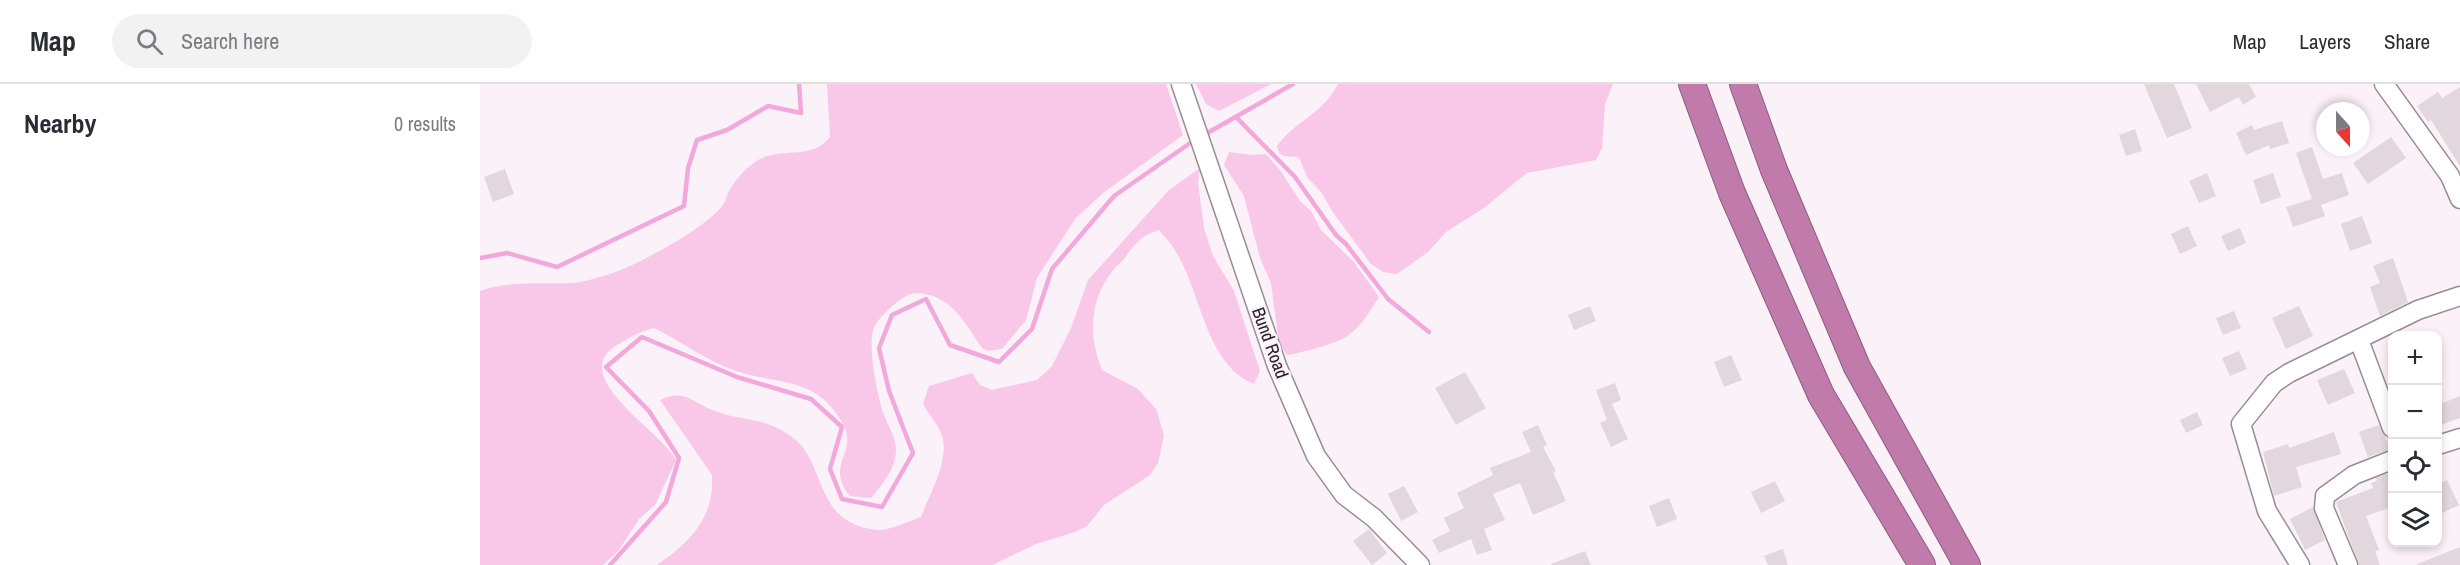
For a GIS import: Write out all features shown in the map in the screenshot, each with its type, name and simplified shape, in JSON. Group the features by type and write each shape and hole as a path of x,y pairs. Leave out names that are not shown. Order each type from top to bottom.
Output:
{"highway":[{"path":"1692,84 1732,193 1821,395 1922,565"},
{"path":"1743,84 1774,170 1857,368 1967,565"}],"street":[{"name":"Bund Road","path":"1180,84 1277,366 1317,456 1344,495 1374,518 1420,565"},
{"path":"2384,84 2454,168 2460,199"},
{"path":"2300,565 2267,511 2241,424 2274,383 2418,310 2460,296"},
{"path":"2359,340 2388,417"},
{"path":"2442,444 2460,438"},
{"path":"2348,565 2324,508 2325,496 2354,475 2388,462"}],"shaded area":[{"path":"827,84 1166,84 1183,135 1103,193 1075,219 1037,278 1026,320 1002,349 988,351 982,348 963,320 948,304 928,295 916,293 901,299 880,319 874,328 872,339 874,372 881,404 896,450 891,470 871,498 850,496 843,485 840,476 847,434 833,409 821,397 796,385 726,367 654,328 617,345 604,358 602,372 609,388 622,404 668,448 676,460 655,505 639,519 619,550 603,565 480,565 480,291 502,285 585,281 622,269 671,245 714,214 724,204 736,180 755,162 774,154 814,149 830,137"},
{"path":"1196,84 1271,84 1219,111 1206,104"},
{"path":"1338,84 1613,84 1605,104 1602,148 1596,160 1527,173 1484,208 1446,232 1428,252 1397,274 1383,272 1371,264 1332,211 1322,193 1307,177 1299,157 1284,156 1279,153 1277,146 1284,137 1325,103"},
{"path":"1229,152 1266,154 1280,170 1300,201 1311,211 1321,230 1354,262 1379,297 1361,323 1345,338 1287,355 1279,344 1271,283 1260,258 1244,196 1224,165"},
{"path":"1200,168 1198,183 1204,228 1213,256 1234,291 1260,371 1254,384 1238,375 1225,361 1206,326 1185,268 1159,230 1139,241 1114,269 1100,293 1093,318 1094,344 1102,370 1138,389 1156,409 1164,435 1158,463 1150,475 1104,505 1087,526 1036,544 992,565 657,565 680,548 698,528 709,504 712,490 712,475 660,400 683,396 715,411 763,422 782,430 803,448 831,504 841,516 856,525 882,530 921,517 938,477 944,445 941,432 923,404 929,386 972,373 980,385 992,390 1037,380 1052,366 1071,328 1088,280 1169,190"}],"building":[{"path":"2144,84 2174,84 2192,128 2167,138"},
{"path":"2196,84 2249,84 2256,97 2243,105 2239,97 2210,112"},
{"path":"2460,87 2460,166 2431,120 2428,122 2417,106 2438,92 2442,98"},
{"path":"2282,121 2289,143 2270,149 2269,145 2246,155 2236,133 2252,125 2254,130"},
{"path":"2135,129 2142,151 2126,156 2119,135"},
{"path":"2391,137 2406,158 2368,184 2353,163 2363,156 2370,156 2370,151"},
{"path":"2312,147 2323,179 2342,173 2349,195 2321,205 2325,216 2293,227 2286,207 2312,199 2296,153"},
{"path":"505,169 514,194 493,202 484,177"},
{"path":"2207,173 2216,196 2199,203 2189,181"},
{"path":"2273,173 2281,197 2261,204 2253,180"},
{"path":"2362,216 2372,243 2350,251 2341,224"},
{"path":"2188,226 2197,246 2180,254 2171,234"},
{"path":"2240,228 2246,243 2228,251 2221,236"},
{"path":"2393,258 2408,302 2380,316 2370,287 2380,283 2373,266"},
{"path":"1590,306 1596,321 1574,330 1568,315"},
{"path":"2299,306 2313,336 2286,349 2272,318"},
{"path":"2234,311 2241,328 2223,335 2216,318"},
{"path":"2239,351 2247,369 2230,376 2222,358"},
{"path":"1731,355 1742,380 1724,387 1714,362"},
{"path":"2344,369 2355,393 2328,405 2317,380"},
{"path":"1465,372 1486,408 1456,425 1435,388"},
{"path":"1615,383 1621,400 1612,404 1628,439 1611,447 1600,423 1607,420 1596,390"},
{"path":"2460,396 2460,418 2442,425 2442,403"},
{"path":"2197,412 2203,425 2186,433 2180,420"},
{"path":"1538,425 1547,445 1543,447 1556,471 1553,472 1566,501 1533,515 1520,483 1493,494 1505,520 1484,529 1492,550 1477,555 1471,539 1439,553 1432,540 1450,531 1444,518 1464,508 1457,493 1493,475 1490,468 1531,452 1522,432"},
{"path":"2379,425 2388,443 2388,450 2368,457 2359,432"},
{"path":"2334,432 2341,454 2296,467 2302,487 2274,496 2263,452 2288,444 2289,448"},
{"path":"2388,474 2388,508 2366,516 2379,550 2375,551 2380,565 2359,565 2336,502 2373,488 2371,483 2377,481 2376,478"},
{"path":"2447,480 2459,505 2442,513 2442,493 2442,482"},
{"path":"1775,481 1785,501 1761,513 1751,492"},
{"path":"1404,486 1418,512 1401,521 1388,494"},
{"path":"1669,498 1677,519 1657,527 1649,506"},
{"path":"2313,507 2325,540 2305,550 2290,519"},
{"path":"1369,529 1387,553 1372,565 1353,541"},
{"path":"2460,547 2460,565 2417,565 2417,564"},
{"path":"1783,549 1788,565 1768,565 1764,556"},
{"path":"1585,551 1591,565 1551,565 1551,564"}],"waterway":[{"path":"480,258 507,253 557,267 684,206 688,168 697,140 727,130 768,106 801,113 799,84"},
{"path":"1204,135 1293,84"},
{"path":"1236,117 1295,177 1336,235 1346,244 1388,299 1429,332"},
{"path":"610,565 666,502 679,458 649,411 606,367 642,337 737,377 811,399 842,427 830,469 842,499 882,507 913,453 889,391 879,348 892,315 926,299 950,345 999,362 1032,329 1052,269 1114,196 1196,139"}]}
